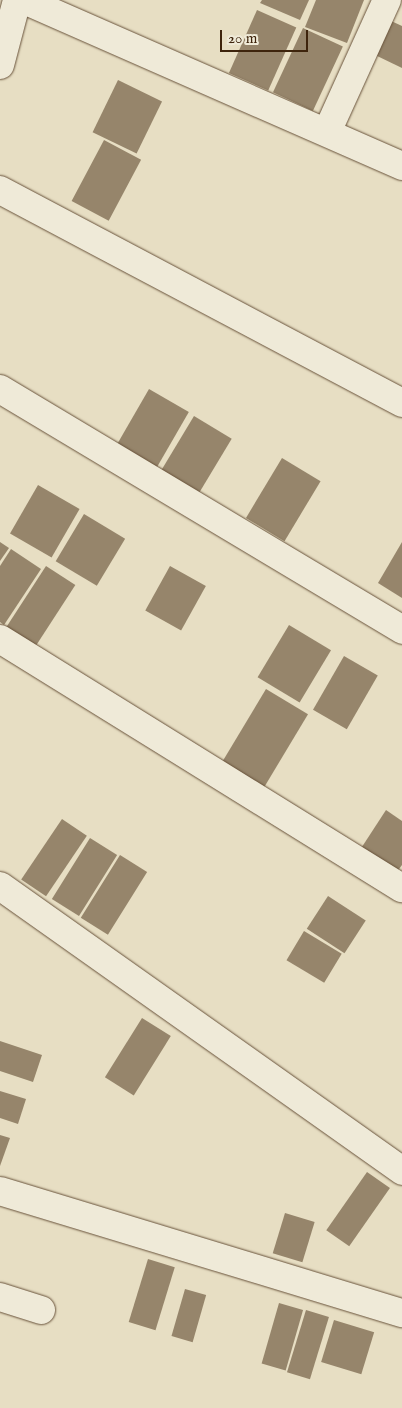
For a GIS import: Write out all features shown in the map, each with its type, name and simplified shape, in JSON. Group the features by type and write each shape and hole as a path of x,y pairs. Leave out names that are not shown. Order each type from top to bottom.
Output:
{"street":[{"path":"0,65 17,0"},
{"path":"24,0 402,166"},
{"path":"327,132 387,0"},
{"path":"0,190 402,403"},
{"path":"0,389 402,630"},
{"path":"0,639 402,888"},
{"path":"0,886 402,1171"},
{"path":"0,1191 402,1313"},
{"path":"0,1297 41,1310"}],"building":[{"path":"262,0 309,0 300,20 260,3"},
{"path":"316,0 364,0 347,43 305,27"},
{"path":"257,10 296,27 268,91 229,73"},
{"path":"389,20 402,26 402,68 373,54"},
{"path":"303,28 343,47 313,111 273,92"},
{"path":"118,80 162,101 137,154 93,132"},
{"path":"104,140 141,160 109,221 72,201"},
{"path":"149,389 189,412 156,468 116,445"},
{"path":"194,416 232,439 199,494 161,471"},
{"path":"282,458 321,481 285,541 246,518"},
{"path":"38,485 80,509 52,557 10,533"},
{"path":"84,514 125,539 97,586 56,561"},
{"path":"0,542 9,548 0,561"},
{"path":"402,542 402,598 378,583"},
{"path":"11,549 41,569 4,625 0,622 0,566"},
{"path":"46,566 75,585 36,646 6,627"},
{"path":"170,566 206,586 181,630 145,611"},
{"path":"289,625 331,650 300,703 258,677"},
{"path":"344,656 378,676 347,729 313,710"},
{"path":"266,689 308,714 264,788 222,763"},
{"path":"386,810 402,821 402,865 393,877 358,853"},
{"path":"62,819 87,836 46,896 21,880"},
{"path":"90,838 117,855 79,916 52,899"},
{"path":"120,855 147,872 108,935 81,918"},
{"path":"328,896 366,921 344,953 307,929"},
{"path":"304,931 342,954 324,983 286,960"},
{"path":"142,1018 171,1036 134,1095 105,1077"},
{"path":"0,1041 42,1055 33,1082 0,1071"},
{"path":"0,1091 26,1099 18,1124 0,1118"},
{"path":"0,1135 10,1138 0,1166"},
{"path":"367,1172 390,1188 349,1246 326,1230"},
{"path":"285,1213 315,1222 302,1262 273,1253"},
{"path":"148,1259 175,1267 155,1330 129,1322"},
{"path":"185,1289 206,1295 193,1342 171,1336"},
{"path":"279,1303 303,1310 286,1370 262,1364"},
{"path":"306,1310 329,1317 310,1379 287,1372"},
{"path":"334,1320 374,1332 361,1374 321,1362"}]}
